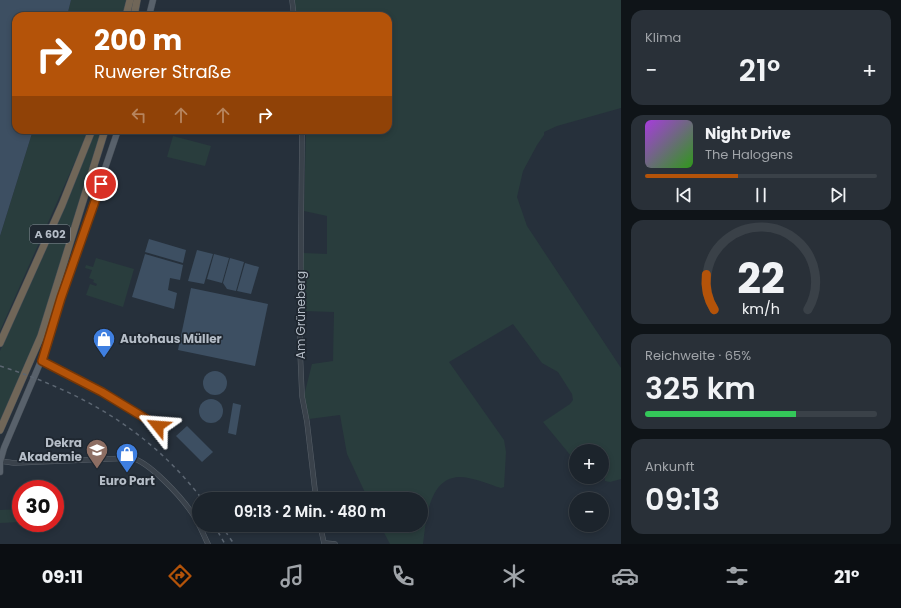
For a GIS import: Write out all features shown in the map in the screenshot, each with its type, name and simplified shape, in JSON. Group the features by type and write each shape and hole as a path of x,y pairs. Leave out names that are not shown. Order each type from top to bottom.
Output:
{"highway":[{"path":"127,12 130,0"},
{"path":"135,12 137,0"},
{"name":"A 602","path":"0,343 62,205 90,134"},
{"name":"A 602","path":"0,430 41,336 104,134"}],"main road":[{"path":"150,12 153,0"},
{"path":"0,472 0,461 4,448 42,361 61,298 117,134"}],"street":[{"path":"292,0 294,12"},
{"name":"Am Grüneberg","path":"302,134 302,396 307,422 315,492"},
{"path":"42,361 102,392 158,426"},
{"path":"0,461 14,463 131,458 142,462 186,504 200,526 208,544"},
{"path":"322,532 324,543 334,544"}],"green space":[{"path":"71,0 126,0 124,12 68,12"},
{"path":"293,0 621,0 621,108 557,126 544,132 544,135 523,171 517,197 527,226 621,368 621,479 609,482 609,444 569,444 569,454 543,422 570,404 573,400 572,394 558,372 542,363 513,324 449,362 504,440 506,452 504,487 501,488 475,479 464,477 449,479 441,485 435,493 430,503 428,513 428,492 365,492 347,454 340,415 309,419 304,396 312,364 333,361 334,312 303,311 303,253 327,254 327,216 304,211 306,134 392,134 392,12 294,12"},
{"path":"32,134 87,134 0,331 0,236"},
{"path":"94,134 101,134 38,335 0,422 0,351 56,227"},
{"path":"173,136 211,146 205,166 167,157"},
{"path":"96,258 134,269 123,307 86,295 90,284 96,286 97,284 93,282 94,280 89,278 92,270 85,268 86,265 93,267"},
{"path":"12,509 12,522 0,523 0,510"},
{"path":"384,532 425,532 423,544 390,544"}],"water":[{"path":"0,0 71,0 68,12 12,12 12,134 32,134 0,236"},
{"path":"149,239 186,250 183,263 145,252"},
{"path":"197,250 213,254 204,284 188,281"},
{"path":"145,254 183,265 180,280 170,278 168,290 177,293 174,309 132,297"},
{"path":"214,254 229,258 222,283 207,279"},
{"path":"230,258 244,262 236,291 227,289 223,283"},
{"path":"245,263 259,267 251,294 237,291"},
{"path":"191,288 268,304 255,366 178,350"},
{"path":"215,371 220,372 226,378 226,388 220,394 215,395 210,394 204,388 203,383 204,378 210,372"},
{"path":"211,399 219,403 223,411 219,419 211,423 203,419 199,411 203,403"},
{"path":"233,403 241,405 236,435 228,433"},
{"path":"187,426 213,452 202,462 176,436"}],"railway":[{"path":"0,366 59,388 112,416 160,453 196,492"},
{"path":"218,532 225,544"},
{"path":"226,532 234,544"}],"place":[{"name":"Autohaus Müller","path":"104,358"},
{"name":"Dekra Akademie","path":"97,470"},
{"name":"Euro Part","path":"127,474"}],"route":[{"path":"101,184 61,298 49,342 42,361 102,392 144,419 158,426"}]}
